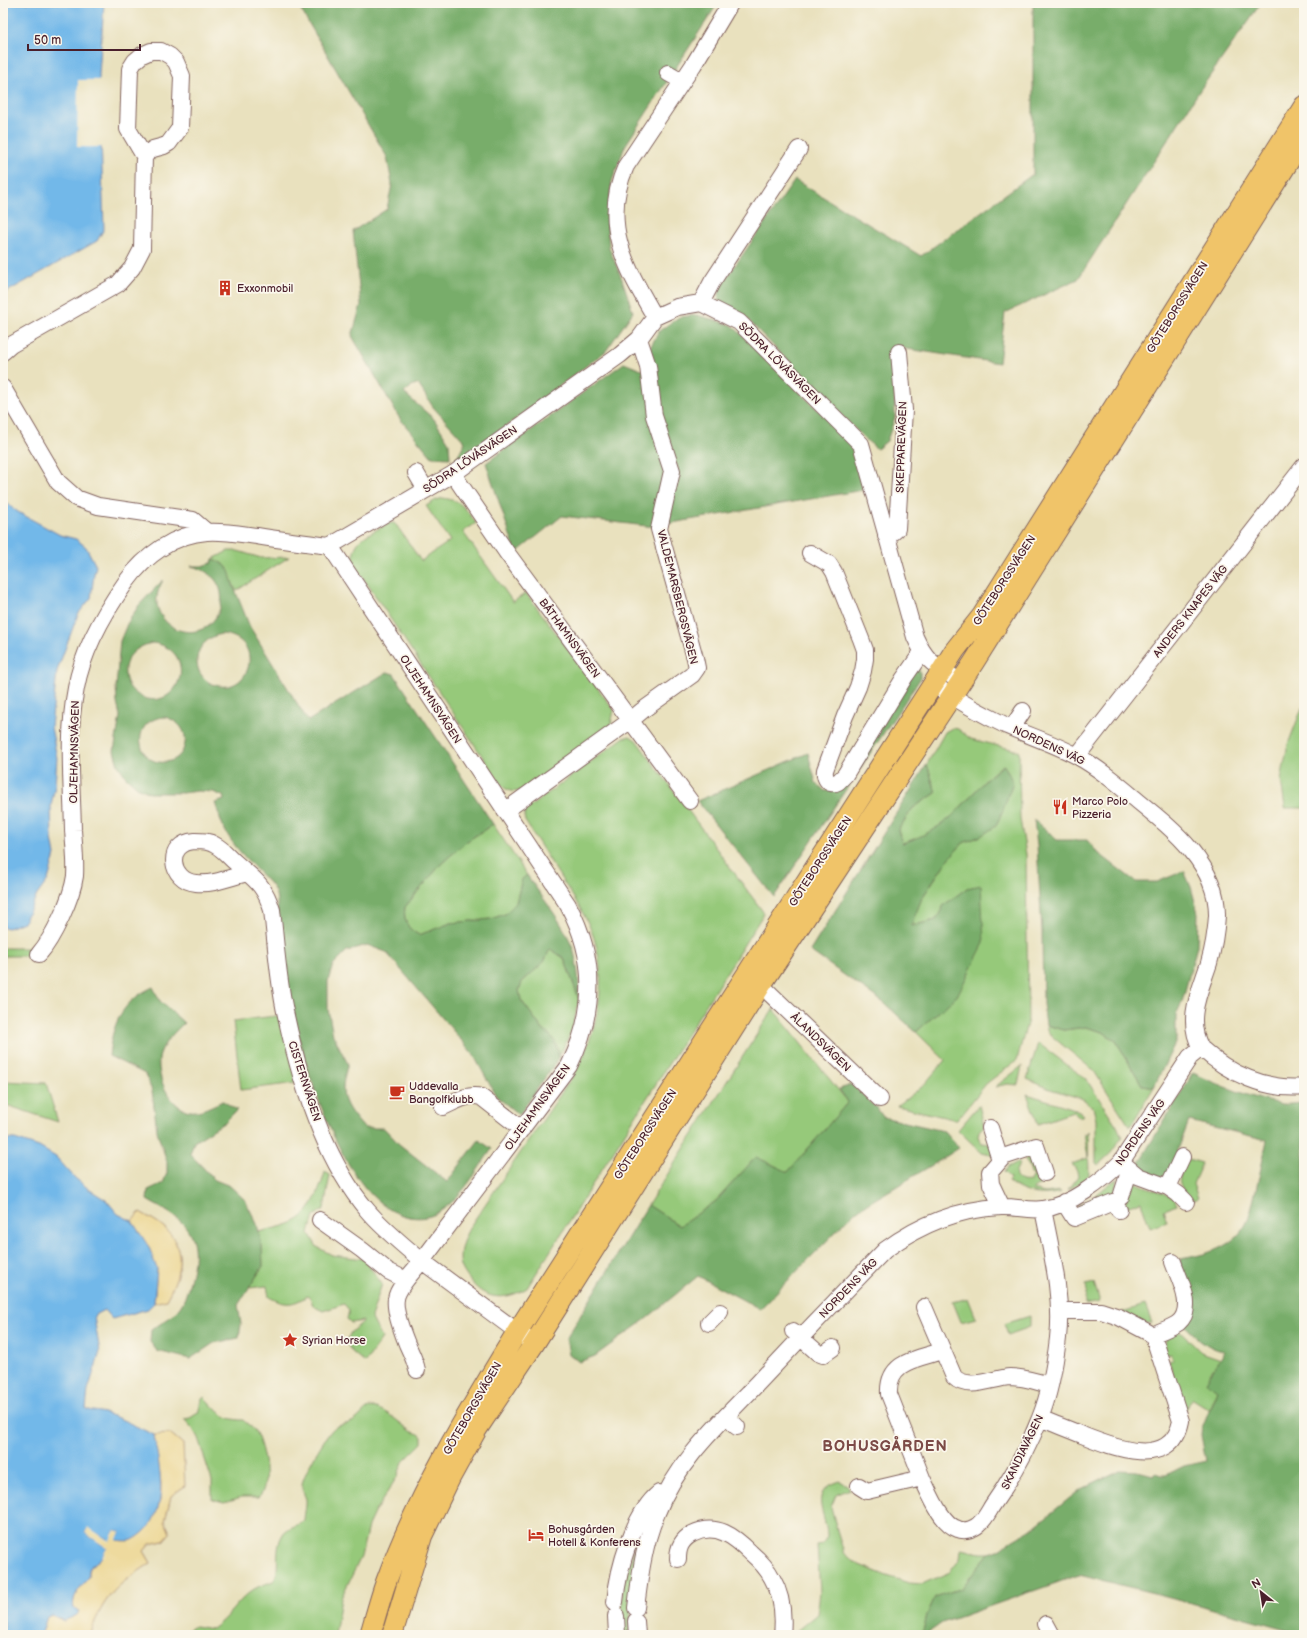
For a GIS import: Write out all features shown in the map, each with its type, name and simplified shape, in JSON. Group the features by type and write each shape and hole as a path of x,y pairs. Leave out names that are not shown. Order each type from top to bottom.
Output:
{"main road":[{"name":"GÖTEBORGSVÄGEN","path":"370,1635 385,1583 406,1531 460,1425 517,1332 955,650 982,616 1304,106"},
{"name":"GÖTEBORGSVÄGEN","path":"392,1635 422,1536 450,1478 477,1429 534,1344 761,985 956,689 1304,137"}],"street":[{"path":"655,317 632,277 626,262 616,230 614,214 615,196 626,166 675,77 699,64 730,4"},
{"path":"3,352 12,345 111,288 123,279 132,268 142,249 144,156 128,129 129,75 135,61 142,55 151,51 161,51 173,59 181,71 180,128 164,146 153,149 144,156"},
{"path":"701,302 712,282 799,149"},
{"name":"SÖDRA LÖVÅSVÄGEN","path":"330,546 452,474 601,369 639,339 655,317 677,307 701,302 739,322 861,444 913,631 922,652 931,663 938,677"},
{"name":"VALDEMARSBERGSVÄGEN","path":"505,811 692,675 697,668 659,529 672,471 654,416 648,366 639,339"},
{"name":"SKEPPAREVÄGEN","path":"886,536 897,529 904,410 899,352"},
{"path":"3,388 58,482 76,498 98,506 193,520 207,532"},
{"name":"ANDERS KNAPES VÄG","path":"1077,756 1304,466"},
{"path":"416,473 426,490"},
{"name":"BÅTHAMNSVÄGEN","path":"452,474 507,553 690,801"},
{"name":"OLJEHAMNSVÄGEN","path":"39,954 47,946 58,925 75,876 71,764 72,724 76,687 87,651 111,603 137,568 148,557 174,540 190,535 207,532 236,534 330,546 568,906 581,932 586,950 590,977 583,1034 578,1049 569,1066 422,1261 406,1280 396,1299 399,1320 407,1345 415,1359 417,1370"},
{"path":"810,553 829,564 834,572 865,650 863,671 825,770 824,776 827,781 832,783 838,782 845,775 904,678 922,652"},
{"name":"NORDENS VÄG","path":"636,1621 644,1552 657,1512 668,1491 683,1465 731,1421 796,1335 885,1250 936,1220 980,1209 1002,1207 1043,1209 1064,1202 1108,1175 1126,1166 1190,1057 1201,1048 1196,1039 1194,1030 1194,1016 1209,961 1216,921 1216,901 1209,879 1191,851 1169,826 1101,771 1077,756 980,713 956,689 938,677"},
{"path":"1012,728 1023,711"},
{"name":"CISTERNVÄGEN","path":"247,873 259,884 267,895 272,910 285,1015 303,1081 327,1144 342,1175 366,1209 391,1235 422,1261"},
{"name":"ÅLANDSVÄGEN","path":"761,985 880,1099"},
{"path":"1201,1048 1212,1058 1227,1068 1250,1079 1276,1087 1304,1087"},
{"path":"443,1107 468,1096 480,1097 522,1129"},
{"path":"990,1128 1000,1160"},
{"path":"1002,1207 986,1181 990,1172 1000,1160 1004,1157 1036,1146 1045,1173"},
{"path":"1168,1187 1182,1157"},
{"path":"1126,1166 1143,1178 1168,1187 1186,1202"},
{"path":"1064,1202 1074,1218 1113,1202 1120,1203 1128,1175 1126,1166"},
{"name":"SKANDIAVÄGEN","path":"922,1478 936,1506 951,1525 958,1530 973,1528 987,1520 1017,1465 1040,1418 1054,1370 1059,1311 1054,1260 1043,1209"},
{"path":"320,1220 388,1271 406,1280"},
{"path":"422,1261 534,1344"},
{"path":"1153,1335 1177,1324 1186,1310 1186,1301 1173,1262"},
{"path":"924,1307 954,1378 960,1383 970,1384 1010,1377 1050,1385"},
{"path":"1040,1418 1111,1446 1129,1451 1151,1451 1168,1443 1179,1430 1181,1417 1153,1335 1120,1317 1101,1311 1083,1308 1059,1311"},
{"path":"796,1335 818,1354 824,1355 833,1348"},
{"path":"859,1486 867,1491 922,1478 889,1394 888,1383 891,1375 908,1361 942,1351"},
{"path":"617,1635 615,1609 617,1586 622,1561 638,1523 654,1497 660,1492 668,1491"},
{"path":"678,1559 678,1548 688,1536 719,1526 737,1540 768,1571 777,1589 781,1604 783,1620 782,1635"}],"green space":[{"path":"297,3 718,3 625,146 612,181 607,218 609,248 622,279 633,312 606,351 452,467 465,442 433,407 418,384 413,385 404,393 434,419 449,443 450,458 432,457 400,419 352,336 361,305 353,231 387,209 392,184 387,157"},
{"path":"1033,3 1261,3 1200,90 1078,279 1005,313 999,363 894,347 895,417 887,441 877,449 864,438 743,315 718,301 720,287 795,180 921,256 1033,174"},
{"path":"697,315 732,325 856,447 869,489 666,524 678,471 659,413 650,348 659,331 679,317"},
{"path":"624,363 644,371 667,468 655,527 562,516 516,553 486,463"},
{"path":"443,498 459,503 469,513 476,523 463,532 513,602 526,593 614,710 611,725 520,791 514,792 507,790 502,786 354,564 355,548 358,543 369,534 390,523 394,523 397,526 421,561 450,541 426,506"},
{"path":"228,551 238,551 261,558 289,557 236,591 225,565 213,559"},
{"path":"213,559 225,565 229,570 233,585 250,627 308,721 387,672 394,674 493,824 466,842 442,863 405,907 405,920 411,930 419,935 451,923 491,919 505,914 516,903 522,879 527,875 560,922 572,946 579,984 579,999 564,958 550,949 544,962 522,982 519,990 521,1000 543,1030 550,1035 555,1042 558,1050 558,1059 519,1115 496,1096 473,1054 386,952 367,945 347,951 333,965 328,981 328,1009 333,1035 348,1064 343,1084 344,1099 351,1112 364,1128 384,1128 399,1144 447,1182 479,1140 492,1149 461,1193 446,1207 429,1216 416,1218 402,1215 380,1203 360,1181 342,1153 327,1121 314,1086 295,1022 275,893 267,881 237,848 226,832 215,803 224,800 223,796 213,792 198,791 182,793 150,793 137,787 126,777 118,765 114,751 120,716 116,687 120,641 127,624 139,605 163,580 157,594 157,603 159,612 165,621 179,630 193,631 206,627 215,619 220,607 221,595 217,583 207,573 191,566 202,566 212,563","holes":["221,634 235,638 244,645 249,654 249,665 245,674 238,682 228,686 212,684 200,673 197,664 198,652 201,647 209,639","153,643 167,648 176,656 180,667 180,678 175,688 167,695 157,699 144,698 136,694 128,685 125,675 125,668 130,656 134,651","165,717 175,722 182,729 185,744 181,754 174,760 159,762 150,759 144,752 141,744 141,734 145,726 153,720"]},
{"path":"915,665 920,671 920,679 774,897 697,801 808,753 816,783 825,791 833,790"},
{"path":"1302,708 1304,709 1304,808 1285,808 1281,780 1288,744"},
{"path":"952,728 958,729 971,739 1019,751 1020,819 1026,854 1028,1020 1017,1060 986,1084 957,1120 897,1106 923,1086 945,1060 916,1032 957,996 981,886 967,888 944,905 936,920 910,926 922,898 946,862 963,843 981,836 1003,765 989,777 946,821 921,836 902,843 898,830 913,808 936,793 927,764 945,732"},
{"path":"630,736 636,740 764,913 527,1288 503,1297 488,1295 474,1286 461,1267 460,1254 464,1239 473,1222 575,1073 590,1039 599,1003 600,966 597,948 591,930 575,900 525,821 524,815 527,809 531,806 623,738"},
{"path":"927,764 936,793 913,808 898,830 902,843 921,836 946,821 989,777 1004,765 1013,782 996,826 981,836 963,843 946,862 922,898 911,926 936,920 944,905 967,888 981,885 984,943 957,996 916,1032 884,1003 810,951"},
{"path":"1034,820 1057,840 1087,840 1097,852 1136,882 1157,882 1184,871 1191,887 1198,913 1197,946 1182,1002 1176,1015 1176,1041 1154,1087 1142,1085 1116,1041 1103,1032 1086,1027 1064,1030 1046,1025 1043,1004 1042,932 1037,845"},
{"path":"493,824 527,875 522,880 516,903 505,914 491,919 451,923 419,935 415,933 411,930 405,920 405,907 442,863 466,842"},
{"path":"3,948 37,948 30,956 3,956"},
{"path":"550,948 564,958 579,999 572,1030 558,1059 558,1050 550,1035 543,1030 521,1000 519,990 522,982 544,962"},
{"path":"153,987 160,1001 184,1023 166,1042 159,1058 161,1079 171,1099 179,1106 187,1110 197,1111 223,1101 237,1110 225,1122 194,1142 190,1154 215,1180 230,1186 245,1200 257,1224 262,1246 263,1266 238,1305 241,1324 239,1338 214,1343 190,1359 157,1351 150,1342 151,1330 167,1320 183,1303 194,1264 193,1240 190,1233 181,1222 147,1200 148,1190 163,1183 167,1173 167,1162 157,1131 152,1091 145,1074 109,1056 110,1044 120,1015 133,999"},
{"path":"773,1009 848,1102 788,1172 756,1157 716,1201 680,1226 648,1205"},
{"path":"293,1014 312,1081 241,1090 233,1021"},
{"path":"1046,1025 1064,1030 1086,1027 1103,1032 1116,1041 1142,1085 1154,1087 1130,1127 1094,1071 1048,1033"},
{"path":"1038,1043 1086,1079 1117,1126 1122,1137 1111,1153 1098,1165 1096,1163 1096,1120 1093,1107 1083,1099 1050,1089 1027,1079"},
{"path":"1022,1066 1018,1085 1007,1084 995,1087"},
{"path":"1193,1073 1225,1087 1260,1099 1282,1104 1304,1103 1304,1634 1166,1596 1079,1575 942,1623 925,1635 922,1635 927,1615 935,1597 962,1588 989,1553 997,1550 1030,1530 1081,1489 1120,1470 1138,1471 1153,1475 1157,1472 1161,1475 1166,1475 1184,1466 1206,1461 1201,1435 1202,1428 1217,1390 1206,1382 1224,1351 1218,1350 1207,1344 1183,1324 1180,1259 1218,1249 1234,1239 1240,1232 1251,1211 1267,1140 1189,1121 1171,1168 1163,1178 1138,1168 1138,1164"},
{"path":"3,1081 46,1083 58,1122 3,1104"},
{"path":"852,1085 877,1108 883,1117 944,1131 959,1148 857,1210 760,1309 698,1276 646,1319 595,1356 579,1362 569,1354 566,1339 648,1205 680,1226 716,1201 756,1157 788,1172 848,1102 839,1089"},
{"path":"1027,1094 1072,1108 1084,1115 1079,1117 1073,1112 1038,1124"},
{"path":"979,1105 984,1126 979,1131 978,1137 982,1143 990,1144 995,1156 982,1153 958,1130"},
{"path":"1088,1131 1089,1175 1067,1190 1078,1176 1077,1171 1072,1164 1088,1158 1084,1132 1086,1135"},
{"path":"1034,1155 1041,1177 1039,1180 1041,1184 1032,1190 1045,1193 1061,1192 1040,1194 1026,1192 1008,1181 1010,1178 1004,1172 1008,1167 1018,1162 1020,1164 1016,1172 1017,1178 1022,1181 1031,1181 1034,1175 1031,1174 1029,1166 1024,1159"},
{"path":"1188,1159 1202,1163 1193,1184 1198,1198 1193,1200 1180,1184 1180,1177"},
{"path":"325,1172 330,1175 324,1209 314,1216 309,1233 317,1247 332,1255 364,1259 382,1284 371,1317 382,1338 365,1363 351,1351 346,1342 351,1332 363,1321 351,1323 347,1319 349,1310 344,1304 323,1311 313,1306 311,1299 307,1296 297,1302 284,1303 269,1297 267,1286 249,1288 263,1266 262,1246 259,1232 288,1224 303,1216 313,1202"},
{"path":"1118,1179 1113,1194 1078,1209 1076,1207 1096,1195 1113,1181"},
{"path":"1130,1180 1174,1198 1177,1205 1163,1210 1167,1222 1150,1228 1141,1202 1123,1208"},
{"path":"1094,1283 1100,1302 1085,1305 1087,1291 1086,1285"},
{"path":"968,1298 976,1318 961,1322 953,1302"},
{"path":"1145,1305 1152,1323 1144,1323 1122,1312"},
{"path":"1030,1316 1030,1327 1008,1335 1004,1324"},
{"path":"1178,1330 1201,1352 1221,1359 1210,1373 1217,1390 1209,1409 1193,1399 1184,1410 1169,1361 1173,1359 1171,1353 1166,1354 1163,1347 1167,1338"},
{"path":"204,1397 221,1414 236,1420 243,1420 255,1431 259,1439 265,1466 265,1485 258,1497 242,1497 224,1502 212,1499 212,1481 198,1438 193,1429 184,1419 190,1418 198,1413"},
{"path":"370,1407 381,1410 392,1416 411,1431 420,1435 422,1437 422,1443 403,1462 397,1477 374,1513 368,1526 361,1557 341,1598 335,1635 186,1635 187,1631 195,1626 212,1629 222,1621 250,1592 275,1580 280,1539 285,1531 304,1520 306,1499 302,1484 315,1455 334,1428 354,1421"},
{"path":"840,1481 847,1485 850,1489 836,1495 831,1507 844,1553 857,1564 909,1583 922,1584 950,1572 960,1559 961,1549 989,1553 962,1588 935,1597 927,1615 922,1635 837,1635 795,1632 817,1614 820,1592 817,1545 823,1544 827,1537 821,1497 824,1491"},
{"path":"643,1529 631,1595 630,1635 622,1635 621,1608 624,1581 626,1572"}],"sand":[{"path":"140,1212 166,1229 173,1237 179,1255 178,1273 171,1291 166,1300 154,1303 157,1269 132,1221"},
{"path":"171,1434 183,1444 185,1486 171,1496 165,1521 170,1533 163,1541 150,1544 144,1551 151,1563 127,1579 108,1598 97,1617 91,1635 41,1635 47,1617 52,1615 64,1621 79,1611 74,1609 73,1604 75,1596 89,1577 89,1570 92,1565 102,1557 85,1533 88,1527 115,1530 154,1518 161,1498 161,1483 154,1435"}],"water":[{"path":"3,3 104,3 99,75 104,229 97,241 3,294"},
{"path":"3,501 18,512 60,535 76,539 86,547 96,566 91,598 78,614 57,671 51,727 57,758 55,785 51,806 52,838 55,855 48,880 37,895 24,922 8,928 3,927"},
{"path":"3,1139 15,1139 39,1147 56,1157 75,1178 106,1200 118,1214 132,1221 149,1247 157,1269 154,1303 148,1309 112,1319 104,1310 96,1314 94,1317 100,1352 88,1390 86,1409 113,1416 154,1435 161,1486 157,1511 152,1522 144,1532 132,1540 116,1540 120,1532 115,1530 110,1541 88,1528 85,1533 107,1548 102,1557 90,1567 89,1577 75,1596 73,1604 74,1609 79,1611 77,1615 64,1621 52,1615 47,1617 41,1635 3,1635"}],"pier":[{"path":"78,80 101,80 103,147 77,147"},
{"path":"88,1527 109,1541 115,1530 120,1532 116,1542 115,1539 118,1533 116,1532 109,1543 88,1530 87,1532 108,1547 104,1558 102,1557 107,1548 85,1533"}],"place":[{"name":"Exxonmobil","path":"225,288"},
{"name":"Marco Polo Pizzeria","path":"1060,807"},
{"name":"Uddevalla Bangolfklubb","path":"397,1092"},
{"name":"Syrian Horse","path":"290,1340"},
{"name":"Bohusgården Hotell & Konferens","path":"536,1535"}],"district":[{"name":"BOHUSGÅRDEN","path":"885,1446"}]}
